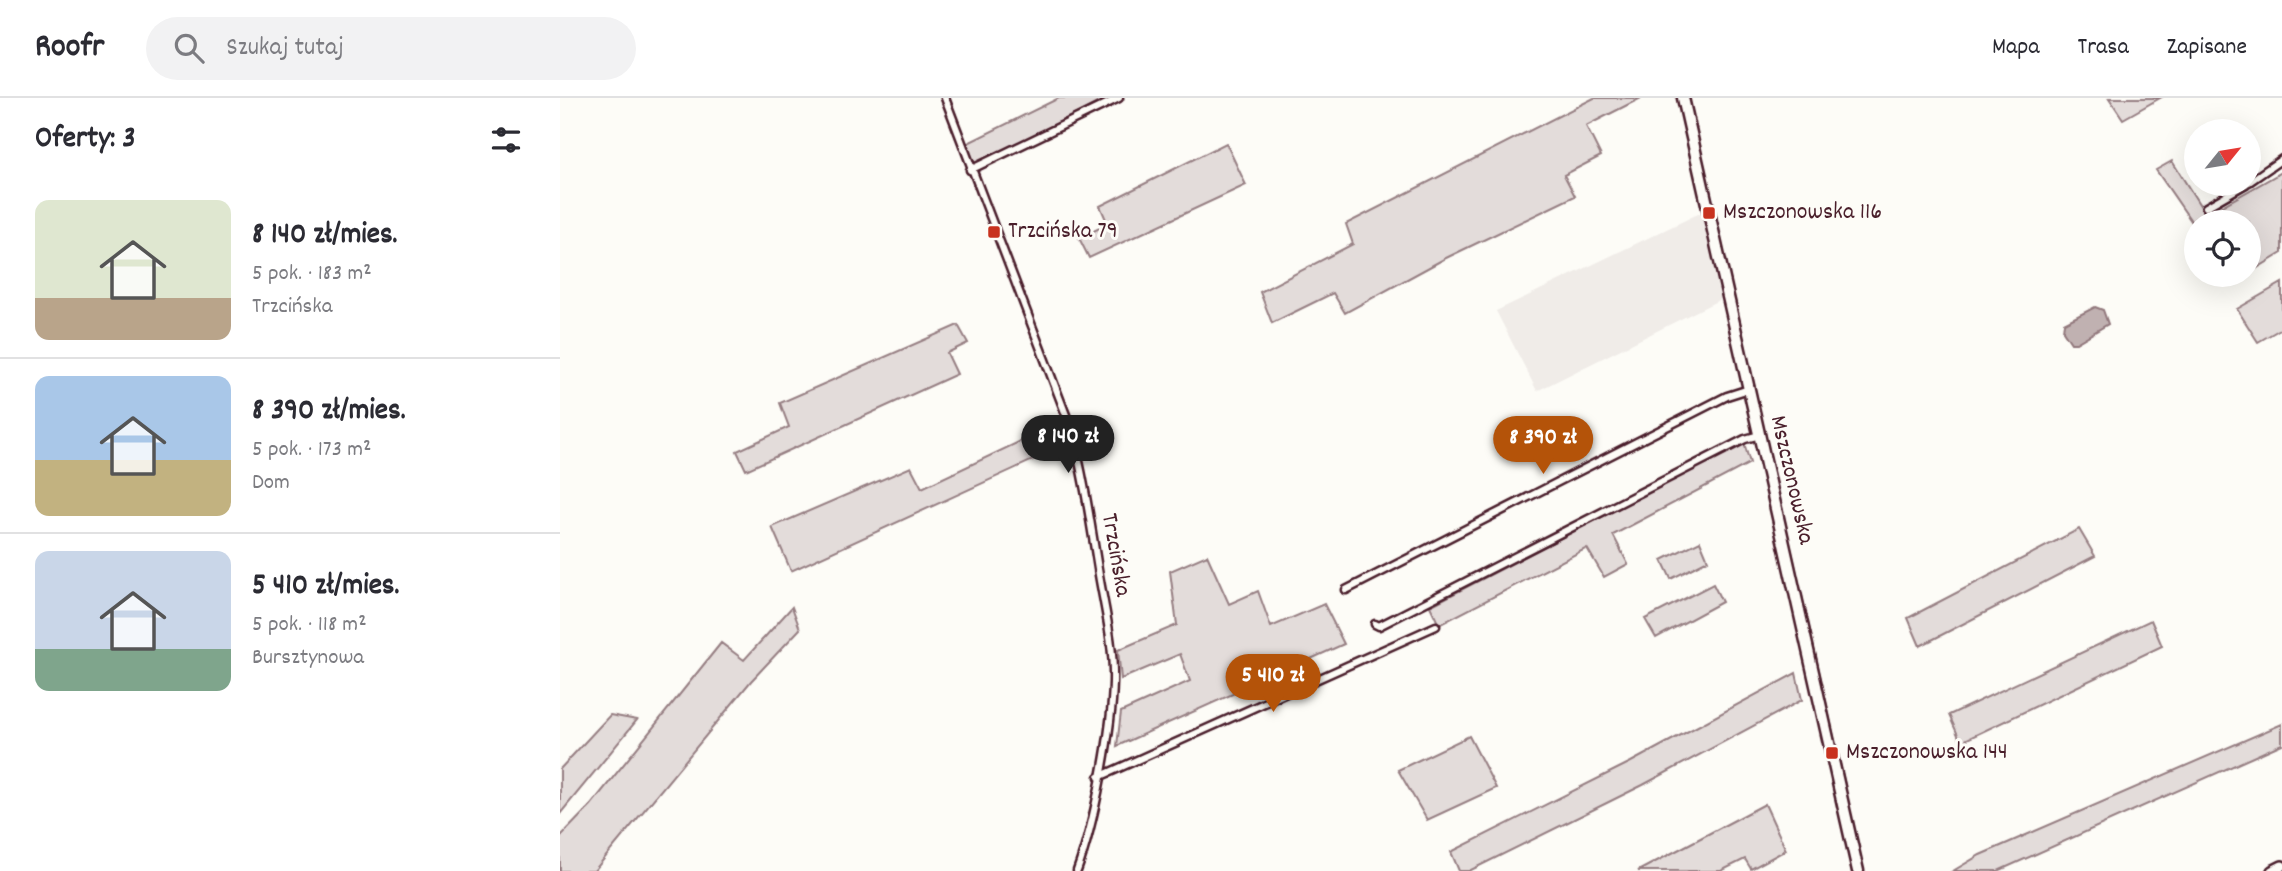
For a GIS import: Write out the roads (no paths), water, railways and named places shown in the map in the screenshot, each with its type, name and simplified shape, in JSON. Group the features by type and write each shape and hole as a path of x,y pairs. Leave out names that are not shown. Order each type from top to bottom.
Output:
{"main road":[{"name":"Mszczonowska","path":"1683,98 1858,871"},
{"path":"2272,871 2282,866"}],"street":[{"name":"Trzcińska","path":"945,98 1079,458 1113,661 1111,712 1077,871"},
{"path":"970,170 1119,98"},
{"path":"2261,173 2282,159"},
{"path":"2206,207 2225,196"},
{"path":"1346,590 1727,396 1749,389"},
{"path":"1375,624 1379,626 1745,439 1760,435"},
{"path":"1099,777 1436,626"}],"waterway":[{"path":"1689,98 1846,790"}],"place":[{"name":"Mszczonowska 116","path":"1709,213"},
{"name":"Trzcińska 79","path":"994,232"},
{"name":"Mszczonowska 144","path":"1832,753"}]}
